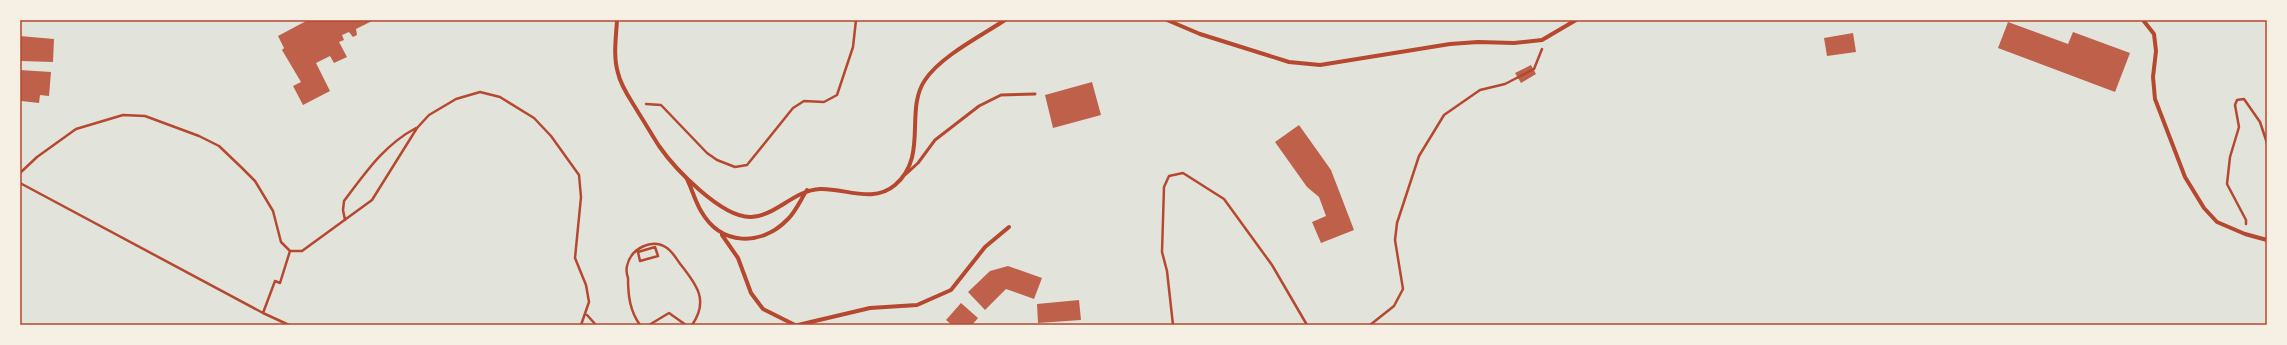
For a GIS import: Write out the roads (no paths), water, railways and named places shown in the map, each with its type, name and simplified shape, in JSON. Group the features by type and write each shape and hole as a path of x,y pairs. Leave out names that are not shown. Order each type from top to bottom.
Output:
{"street":[{"path":"617,20 615,55 618,74 633,104 660,147 686,176 712,201 735,215 752,217 768,212 808,190 822,189 871,195 884,193 895,186 906,174 913,161 918,98 925,80 939,64 1005,20"},
{"path":"1167,20 1200,34 1289,62 1320,65 1450,44 1478,42 1514,44 1542,40 1576,20"},
{"path":"2143,20 2154,34 2156,51 2153,78 2155,99 2185,176 2204,208 2217,222 2245,234 2267,240"},
{"path":"686,176 701,212 722,234 738,258 751,293 763,309 796,325 870,308 917,305 951,290 985,247 1009,228"},
{"path":"722,234 741,240 764,236 788,219 808,190"}],"lane":[{"path":"906,174 918,163 935,140 979,106 1001,95 1035,94"}]}
